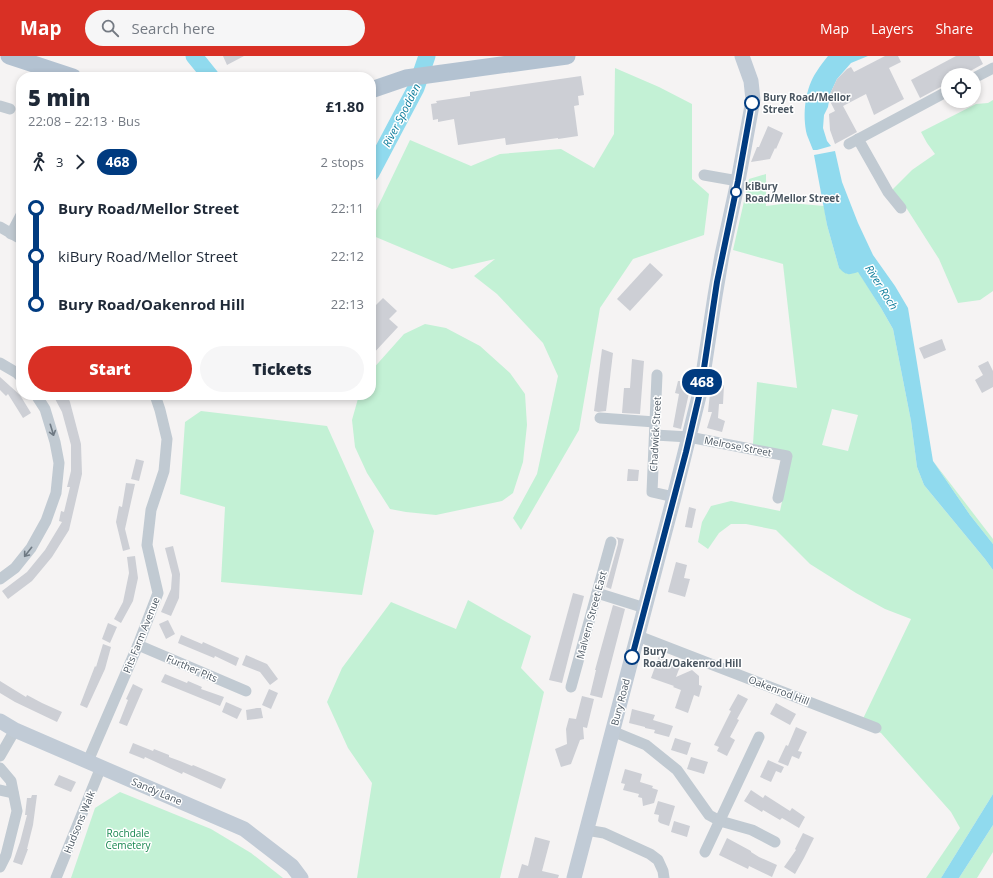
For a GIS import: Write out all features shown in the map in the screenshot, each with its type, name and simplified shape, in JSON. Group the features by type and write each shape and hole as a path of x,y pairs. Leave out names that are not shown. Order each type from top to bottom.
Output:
{"main road":[{"path":"9,56 58,72"},
{"path":"376,88 406,78 567,56"},
{"name":"Bury Road","path":"574,878 638,636 701,388 721,262 753,100 752,80 742,56"},
{"name":"Sandy Lane","path":"0,722 15,730 244,829 292,866 301,878"}],"street":[{"path":"981,74 993,68"},
{"path":"901,208 853,142 941,95"},
{"path":"704,175 738,181"},
{"path":"0,227 16,236"},
{"path":"0,363 16,372"},
{"name":"Chadwick Street","path":"657,375 652,492 674,496"},
{"path":"0,579 15,568 31,548 46,521 56,493 59,463 56,442 45,409 39,400"},
{"name":"Pits Farm Avenue","path":"95,764 158,593 147,545 151,510 164,471 167,439 157,400"},
{"path":"600,418 655,422"},
{"name":"Melrose Street","path":"655,435 689,437 787,456 778,498"},
{"name":"Malvern Street East","path":"571,687 611,542"},
{"path":"597,593 645,608"},
{"name":"Oakenrod Hill","path":"638,636 876,728"},
{"name":"Further Pits","path":"138,646 246,691"},
{"path":"0,756 15,730"},
{"path":"612,731 646,745 677,770 709,816 720,821 752,830 776,842"},
{"path":"705,852 760,737"},
{"name":"Hudsons Walk","path":"56,878 95,764"},
{"path":"0,768 11,781 17,811 6,855 0,867"},
{"path":"0,790 14,793"},
{"path":"586,830 604,832 650,854 658,860 663,871 664,878"}],"green space":[{"path":"615,68 659,87 692,104 692,179 709,194 704,235 633,259 600,308 579,430 521,530 513,518 537,474 558,376 543,343 497,294 474,276 495,259 452,269 376,237 376,211 410,140 471,166 500,154 561,149 594,168 614,134"},
{"path":"993,100 993,291 980,300 958,303 939,259 907,209 892,190 912,170 935,154 921,132 968,108 981,108 981,104 988,103"},
{"path":"766,174 766,206 790,203 824,206 827,225 839,268 858,271 893,329 911,421 917,467 924,485 993,570 993,794 941,878 926,878 960,828 951,812 881,733 860,725 911,619 885,609 856,593 810,564 776,530 746,524 731,524 719,533 708,549 698,542 702,522 711,506 731,501 780,511 792,455 753,444 757,382 797,388 783,264 733,250 749,179","holes":["832,409 858,415 848,451 822,445"]},
{"path":"425,324 446,328 480,346 510,373 525,394 527,425 523,462 513,493 502,501 436,515 390,509 367,473 355,447 352,420 358,400 376,400 376,365 404,334"},
{"path":"201,411 327,426 374,531 362,595 221,582 225,507 180,494 185,422"},
{"path":"933,461 993,539 993,544 970,515"},
{"path":"468,600 531,636 521,668 544,692 500,878 357,878 372,783 348,748 327,702 342,668 391,602 456,629"},
{"name":"Rochdale Cemetery","path":"120,792 211,829 251,853 283,878 71,878 95,808"},
{"path":"993,825 993,852 977,878 959,878"}],"water":[{"path":"828,56 868,56 851,63 837,79 830,94 828,107 824,115 823,128 827,141 831,146 813,150 807,135 805,119 807,93 819,67"},
{"name":"River Roch","path":"835,151 842,182 858,223 873,255 895,286 908,308 933,461 970,515 993,544 993,570 924,485 917,467 911,421 893,329 858,272 848,274 839,268 827,225 814,155"},
{"path":"993,794 993,825 959,878 941,878"}],"building":[{"path":"223,56 244,56 227,65"},
{"path":"885,56 898,56 901,62 889,68 904,99 874,115 866,94 843,106 857,132 835,144 830,130 829,114 835,111 830,101 830,94 837,79 851,67 854,72"},
{"path":"956,56 979,56 983,64 976,68 941,68 941,87 920,98 911,80"},
{"path":"581,76 584,95 578,96 579,105 574,106 578,136 506,145 505,138 458,145 454,119 438,122 438,119 433,120 431,104 437,103 436,101 470,96 470,92"},
{"path":"768,126 783,133 776,149 775,148 770,159 751,162 757,147 759,147"},
{"path":"650,263 663,275 630,311 617,299"},
{"path":"383,298 397,311 389,319 398,327 376,351 376,305"},
{"path":"942,339 946,350 924,359 919,348"},
{"path":"602,349 613,353 606,411 598,412 594,411"},
{"path":"632,359 644,361 640,414 622,413 624,388 630,388"},
{"path":"988,361 993,371 993,387 982,393 975,380 983,375 978,366"},
{"path":"684,373 693,375 681,429 673,427 679,394 675,393 678,381 682,381"},
{"path":"0,377 16,391 16,400 23,400 31,413 23,418 8,394 6,396 0,390"},
{"path":"711,384 724,385 723,404 719,404 718,418 725,421 722,432 707,428 712,412 708,412"},
{"path":"56,400 69,400 81,444 82,474 69,530 52,557 32,581 8,599 2,591 27,572 45,550 62,522 59,521 61,511 64,512 70,487 67,487 71,471 71,445 62,412"},
{"path":"136,459 144,461 139,481 131,479"},
{"path":"628,469 639,470 638,481 627,481"},
{"path":"126,483 135,484 125,529 130,549 123,551 116,522 119,506 122,507"},
{"path":"689,507 696,509 692,528 685,527"},
{"path":"616,537 624,539 611,589 606,587 618,544"},
{"path":"173,546 180,574 179,598 171,616 161,612 171,589 172,575 165,548"},
{"path":"135,556 138,578 133,601 121,623 114,619 123,602 129,573 127,557"},
{"path":"676,562 687,565 684,578 690,579 685,597 668,592"},
{"path":"573,593 584,596 562,683 549,680"},
{"path":"613,605 625,609 602,698 590,695 595,670"},
{"path":"168,620 175,634 166,639 159,624"},
{"path":"108,623 117,627 110,643 102,639"},
{"path":"181,635 202,644 203,642 239,658 236,666 215,656 214,658 178,643"},
{"path":"103,644 111,647 105,669 87,708 80,705 95,666 96,667"},
{"path":"246,655 267,664 278,679 270,685 260,672 242,665"},
{"path":"659,656 681,664 676,677 692,670 699,676 699,685 702,686 699,697 694,695 688,713 675,708 681,690 651,678"},
{"path":"165,674 187,683 188,681 202,687 201,689 224,697 220,706 161,682"},
{"path":"0,681 26,697 27,695 62,712 57,722 15,702 0,693"},
{"path":"133,684 143,689 127,726 119,723 128,700 126,699"},
{"path":"269,689 278,693 271,709 262,705"},
{"path":"738,694 748,699 737,719 739,720 730,737 735,740 727,756 717,751 719,747 714,745 731,711 729,710"},
{"path":"582,696 594,699 587,728 583,727 584,739 580,740 571,764 561,767 555,749 567,744 566,729 569,718 576,719"},
{"path":"226,702 242,709 237,719 222,712"},
{"path":"776,703 796,714 790,725 770,714"},
{"path":"261,708 263,718 247,720 246,710"},
{"path":"632,709 655,715 653,720 673,726 669,737 654,733 655,730 629,723"},
{"path":"796,727 807,732 798,751 802,752 799,759 792,756 788,766 778,762 786,745 788,746"},
{"path":"675,738 691,743 687,755 671,750"},
{"path":"133,743 153,751 154,749 169,755 169,757 226,779 221,789 183,772 182,774 145,757 144,759 129,753"},
{"path":"691,757 708,762 704,774 687,769"},
{"path":"768,760 784,767 781,773 776,771 771,782 760,777"},
{"path":"625,769 642,774 640,782 653,786 652,788 658,790 654,803 643,806 642,798 638,797 639,794 623,790 625,784 621,783"},
{"path":"59,775 76,782 71,792 54,785"},
{"path":"751,790 763,798 765,795 790,811 792,808 805,817 799,828 782,818 780,820 763,810 762,812 744,801"},
{"path":"32,795 37,795 33,825 28,849 22,865 13,862 27,815 25,815 27,798 31,798"},
{"path":"658,801 675,806 669,826 660,823 658,821 659,815 654,814"},
{"path":"674,821 690,826 687,837 671,832"},
{"path":"803,833 814,838 795,874 784,867 796,850 795,849"},
{"path":"535,837 550,841 542,871 559,875 558,878 518,878 522,864 528,866"},
{"path":"727,838 759,857 777,865 772,877 749,866 748,869 719,855"}],"waterway":[{"name":"River Spodden","path":"194,56 207,72"},
{"name":"River Spodden","path":"376,164 416,88 427,56"}],"bus line":[{"name":"468","path":"632,657 686,452 701,388 717,282 738,181 752,103"}],"place":[{"name":"Bury Road/Mellor Street","path":"752,103"},
{"name":"kiBury Road/Mellor Street","path":"736,192"},
{"name":"Bury Road/Oakenrod Hill","path":"632,657"}]}
